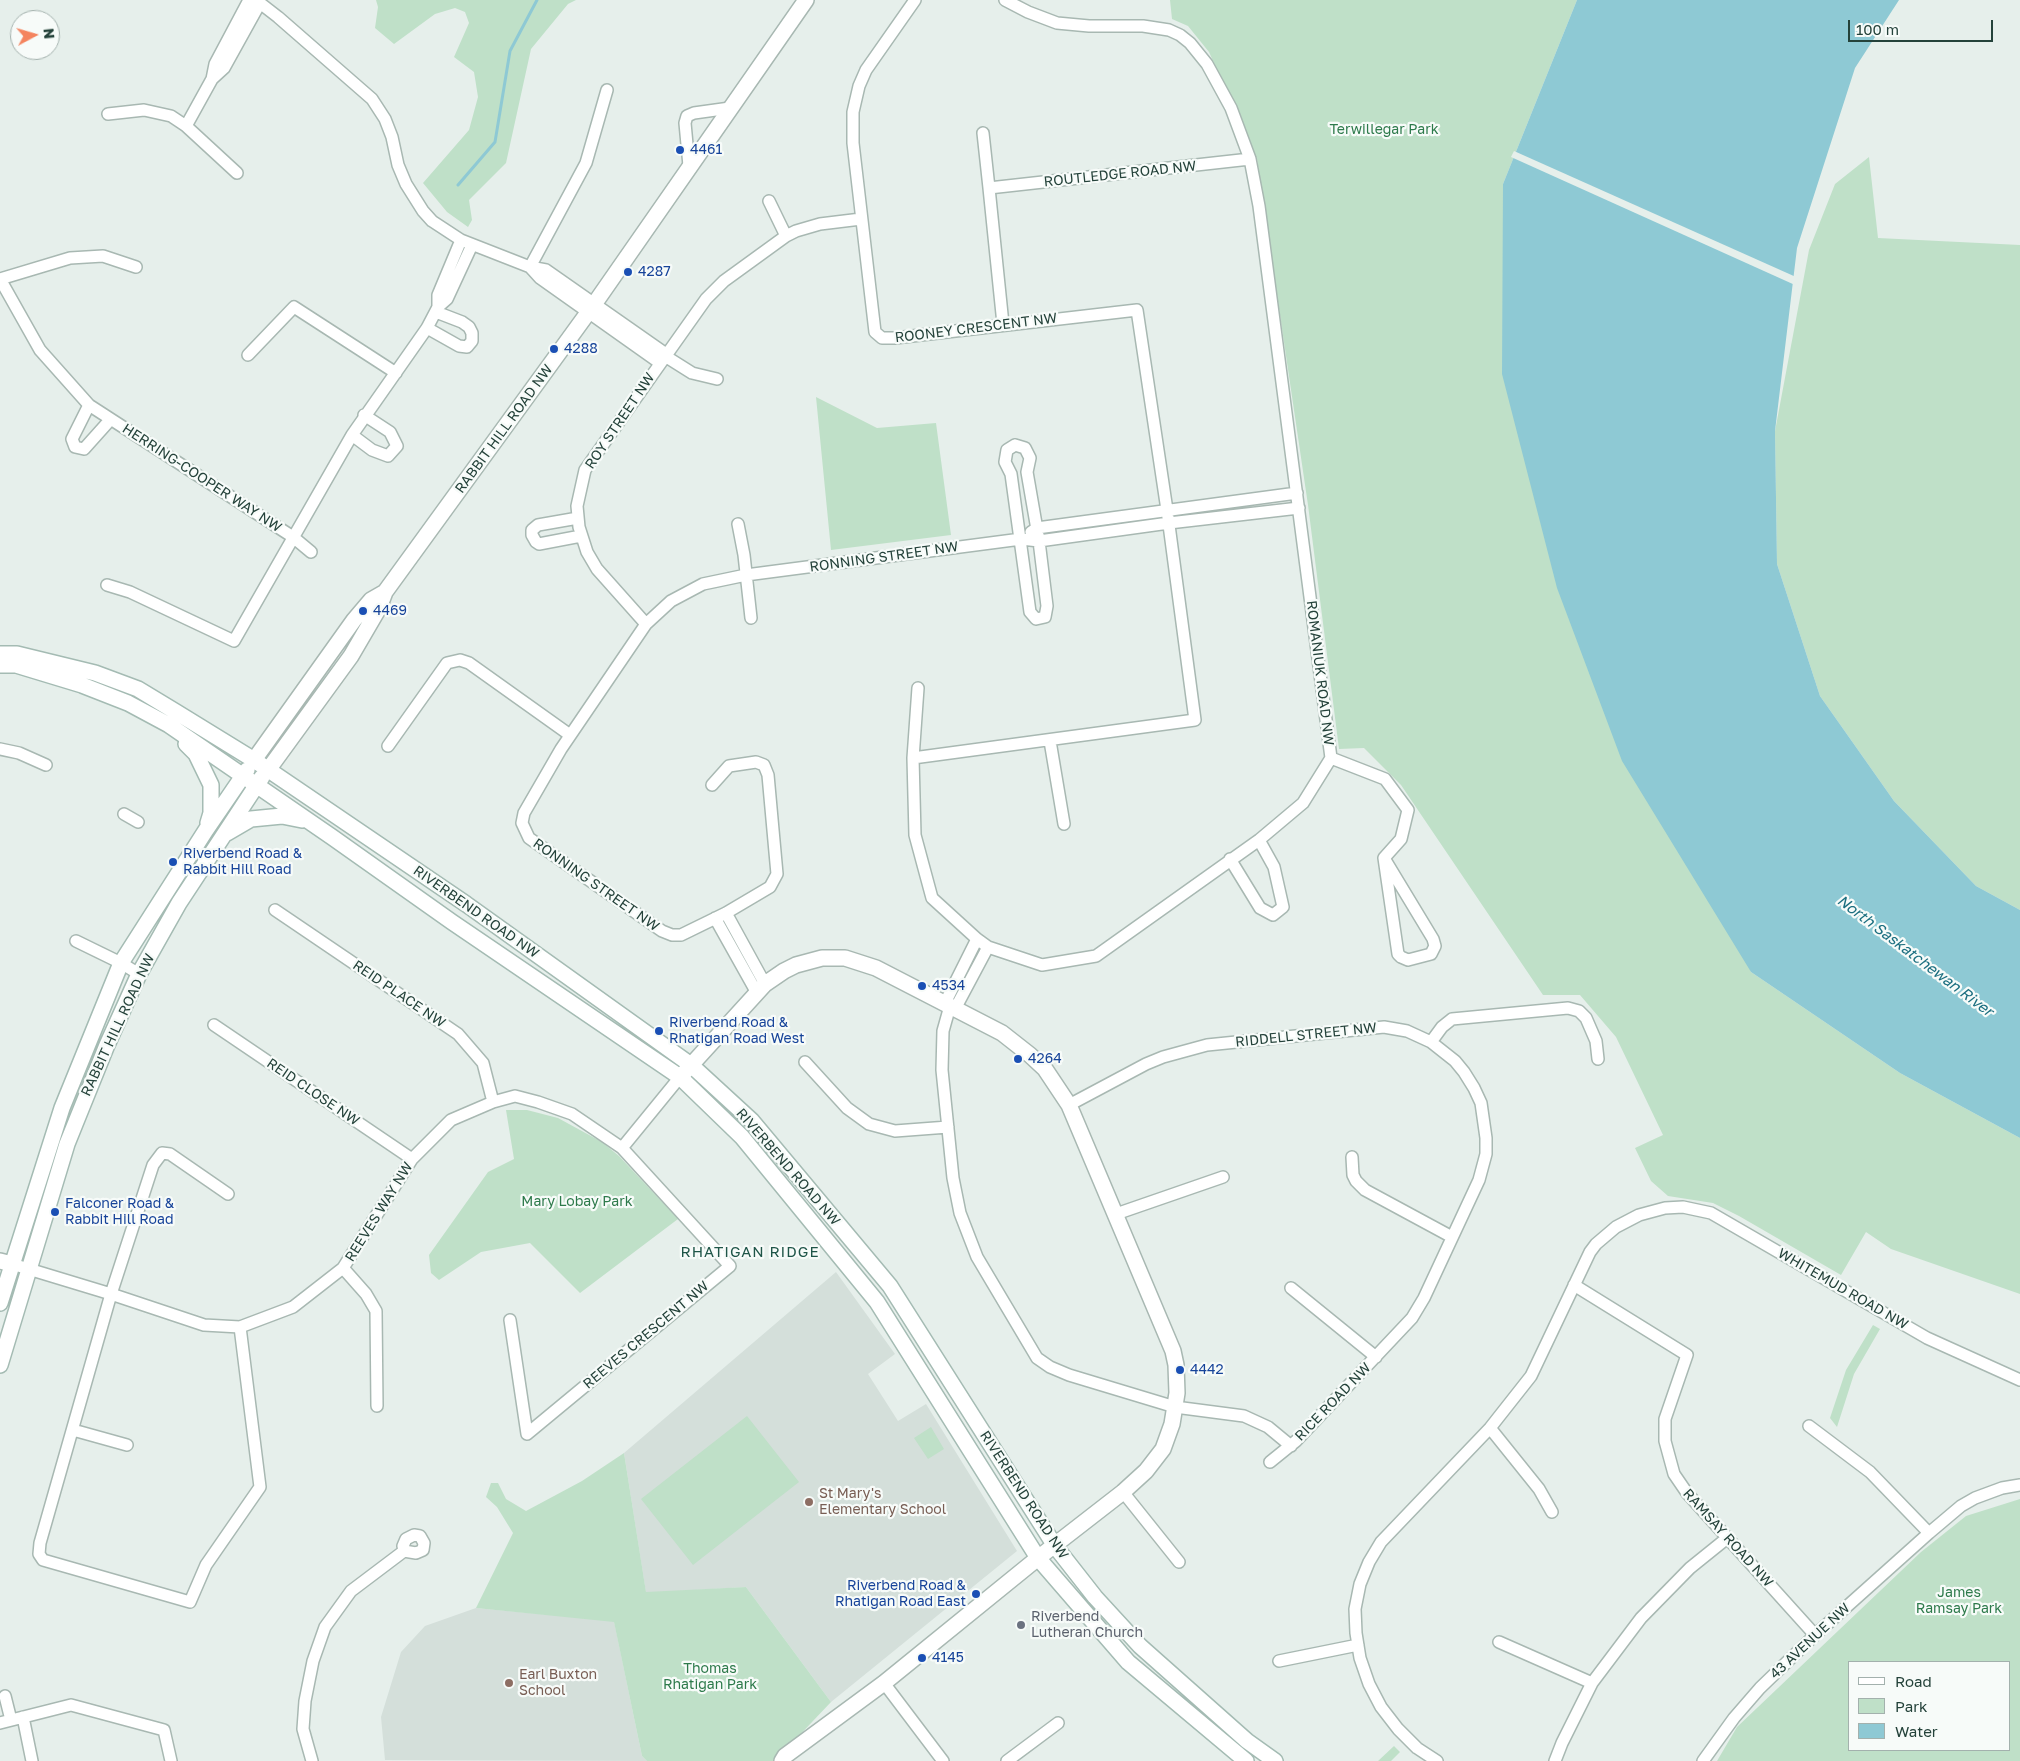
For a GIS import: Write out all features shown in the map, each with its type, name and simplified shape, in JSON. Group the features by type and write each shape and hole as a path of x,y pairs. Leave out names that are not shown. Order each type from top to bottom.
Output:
{"main road":[{"name":"RABBIT HILL ROAD NW","path":"0,1365 67,1144 87,1091 139,974 179,903 257,785 351,656 379,608 385,592 591,308 806,0"},
{"name":"RABBIT HILL ROAD NW","path":"0,1303 6,1262 62,1108 121,963 206,830 254,760 354,620 371,600 385,592"},
{"name":"RIVERBEND ROAD NW","path":"0,654 17,654 95,673 138,689 254,760 466,904 691,1065 752,1121 890,1286 1054,1546 1095,1597 1140,1646 1247,1741 1275,1761"},
{"name":"RIVERBEND ROAD NW","path":"0,665 16,665 82,685 128,704 169,725 452,922 680,1077 742,1137 877,1302 1038,1558 1128,1662 1246,1761"},
{"path":"169,725 196,754 211,785 211,813 206,830"},
{"path":"222,837 251,820 282,816 308,821"},
{"path":"680,1077 761,989 784,971 796,965 822,958 845,958 876,968 1002,1033 1045,1069 1069,1105 1173,1351 1177,1378 1175,1407 1163,1448 1154,1462 1123,1492 1038,1558 884,1683 785,1756 782,1761"}],"street":[{"name":"ROONEY CRESCENT NW","path":"915,0 866,70 855,99 853,143 873,327 878,336 882,338 895,338 1137,310 1168,510"},
{"path":"1005,0 1028,12 1058,23 1089,26 1143,26 1169,30 1180,35 1190,43 1207,64 1232,108 1250,159 1267,261 1299,508"},
{"path":"186,126 212,79 224,68 255,1 372,99 385,119 392,137 398,165 410,192 432,221 472,245 530,267 546,270 591,308 664,357 692,373 717,379"},
{"path":"530,267 586,164 607,90"},
{"path":"689,166 685,123 687,116 694,113 730,108"},
{"path":"108,114 152,111 171,116 186,126 237,173"},
{"path":"983,133 1003,324"},
{"name":"ROUTLEDGE ROAD NW","path":"989,188 1250,159"},
{"path":"769,201 786,236"},
{"name":"ROY STREET NW","path":"646,624 597,569 587,552 581,536 578,518 579,493 586,470 664,357 715,289 786,236 813,226 861,219"},
{"path":"437,310 438,295 461,240"},
{"path":"107,585 130,592 234,641 352,435 427,328 437,310 447,299 472,245"},
{"path":"0,279 70,258 103,256 136,267"},
{"name":"HERRING-COOPER WAY NW","path":"0,279 40,350 89,405 293,537 311,552"},
{"path":"248,356 294,307 396,372"},
{"path":"427,328 459,346 467,347 472,341 469,327 437,310"},
{"name":"HERRING-COOPER WAY NW","path":"89,405 72,439 75,447 84,450 110,420"},
{"path":"352,435 372,450 388,456 397,446 390,432 364,416"},
{"path":"1015,446 1025,448 1030,458 1027,472 1037,528 1047,606 1044,617 1036,618 1030,612 1012,474 1005,462 1007,450 1015,446"},
{"name":"RONNING STREET NW","path":"1020,539 1037,528 1297,493"},
{"name":"RONNING STREET NW","path":"712,785 724,771 735,764 756,762 764,765 768,775 778,868 776,878 770,887 681,935 666,934 530,838 526,834 522,823 524,812 570,734 646,624 671,601 693,588 710,582 746,575 1020,539 1039,541 1299,508"},
{"name":"ROMANIUK ROAD NW","path":"918,688 913,758 915,835 932,898 977,940 988,947 1042,966 1096,956 1259,840 1302,803 1331,758 1299,508"},
{"path":"913,758 1195,720 1168,510"},
{"path":"578,518 538,526 532,530 532,535 533,539 539,544 581,536"},
{"path":"738,524 751,618"},
{"path":"388,746 447,663 460,660 469,663 570,734"},
{"path":"1050,740 1064,824"},
{"path":"0,749 19,753 46,765"},
{"path":"1331,758 1385,778 1408,810 1401,839 1384,858"},
{"path":"124,814 138,822"},
{"path":"1230,859 1260,908 1273,915 1283,907 1274,867 1259,840"},
{"path":"1384,858 1434,939 1435,946 1431,954 1408,960 1398,954 1384,858"},
{"name":"REID PLACE NW","path":"275,910 458,1034 483,1062 493,1102"},
{"path":"726,912 761,989"},
{"path":"715,918 761,989"},
{"path":"76,940 139,974"},
{"path":"950,1006 977,940"},
{"path":"950,1006 988,947"},
{"name":"RICE ROAD NW","path":"950,1006 943,1032 942,1057 956,1196 965,1229 981,1266 1037,1358 1063,1373 1175,1407 1244,1416 1268,1427 1291,1446"},
{"path":"1431,1042 1447,1022 1452,1019 1568,1008 1579,1011 1586,1018 1596,1041 1598,1059"},
{"name":"REID CLOSE NW","path":"214,1025 412,1159"},
{"name":"RIDDELL STREET NW","path":"1069,1105 1146,1064 1163,1057 1208,1045 1384,1027 1407,1031 1431,1042"},
{"name":"RICE ROAD NW","path":"1270,1462 1291,1446 1405,1327 1418,1308 1482,1170 1486,1154 1485,1121 1474,1088 1455,1061 1431,1042"},
{"path":"805,1062 846,1108 869,1124 895,1131 948,1127"},
{"path":"622,1148 680,1077"},
{"name":"REEVES WAY NW","path":"6,1262 204,1325 240,1327 293,1307 343,1268 412,1159 451,1120 493,1102 515,1096 572,1114 622,1148"},
{"name":"REEVES CRESCENT NW","path":"510,1320 527,1434 730,1266 622,1148"},
{"path":"228,1194 170,1154 162,1154 153,1165 111,1294 40,1543 41,1558 47,1562 190,1602 206,1565 260,1487 240,1327"},
{"path":"1352,1157 1353,1176 1365,1190 1452,1237"},
{"path":"1116,1214 1223,1177"},
{"name":"WHITEMUD ROAD NW","path":"1436,1761 1407,1739 1385,1713 1369,1684 1358,1645 1355,1621 1357,1596 1364,1573 1374,1552 1389,1533 1490,1428 1531,1376 1590,1252 1606,1235 1639,1215 1665,1208 1692,1208 1720,1217 1927,1338 2020,1380"},
{"name":"REEVES WAY NW","path":"343,1268 366,1294 376,1311 377,1406"},
{"name":"RAMSAY ROAD NW","path":"1574,1285 1687,1355 1665,1419 1667,1452 1680,1484 1726,1539 1815,1635"},
{"name":"RICE ROAD NW","path":"1291,1288 1376,1357"},
{"path":"1809,1426 1870,1472 1929,1532"},
{"path":"1490,1428 1539,1489 1552,1512"},
{"path":"73,1430 127,1445"},
{"name":"43 AVENUE NW","path":"1703,1761 1722,1733 1747,1703 1815,1635 1929,1532 1975,1498 2002,1488 2020,1485"},
{"path":"1123,1492 1179,1562"},
{"path":"1555,1761 1592,1683 1641,1618 1690,1568 1726,1539"},
{"path":"312,1761 302,1730 305,1701 313,1661 325,1627 351,1591 404,1551"},
{"path":"1500,1642 1592,1683"},
{"path":"1279,1661 1358,1645"},
{"path":"884,1683 943,1761"},
{"path":"5,1696 5,1721 71,1705 164,1730 171,1761"},
{"path":"23,1717 32,1761"},
{"path":"1007,1761 1058,1723"}],"shaded area":[{"name":"St Mary's Elementary School","path":"836,1272 895,1354 868,1374 898,1421 926,1404 1017,1551 831,1702 746,1587 646,1593 624,1453"},
{"name":"Earl Buxton School","path":"476,1608 614,1621 642,1756 647,1761 385,1760 381,1717 401,1652 425,1626"}],"green space":[{"path":"376,0 576,0 568,4 531,49 506,163 469,200 472,220 468,227 447,212 423,183 469,130 478,97 474,72 454,57 469,23 465,12 455,8 435,14 394,44 375,28 378,7"},
{"name":"Terwillegar Park","path":"1170,0 1577,0 1503,184 1751,972 1900,1073 2020,1138 2020,1294 1891,1249 1866,1232 1841,1275 1713,1203 1668,1196 1651,1181 1635,1148 1663,1135 1616,1037 1580,995 1543,995 1401,785 1364,748 1339,749 1308,505 1257,159 1209,52 1188,26 1172,19"},
{"path":"1869,157 1878,238 2020,245 2020,910 1976,886 1894,801 1820,696 1777,564 1775,431 1809,250 1835,184"},
{"path":"816,397 877,428 936,423 951,535 831,550"},
{"name":"Mary Lobay Park","path":"506,1110 527,1110 558,1118 602,1142 619,1156 678,1219 580,1293 530,1243 481,1252 439,1280 431,1273 429,1255 488,1172 514,1159"},
{"path":"1873,1325 1880,1329 1854,1374 1837,1427 1830,1418 1846,1370"},
{"path":"747,1416 799,1482 693,1565 641,1499"},
{"path":"931,1427 944,1449 928,1459 914,1438"},
{"name":"Thomas Rhatigan Park","path":"624,1453 646,1592 746,1587 831,1702 775,1761 647,1761 642,1756 614,1622 476,1608 513,1533 497,1507 486,1497 491,1483 498,1483 506,1499 526,1511 582,1481"},
{"name":"James Ramsay Park","path":"2020,1499 2020,1761 1717,1761 1737,1727 1921,1552 1966,1516"},
{"path":"1394,1746 1400,1752 1391,1761 1378,1761"}],"water":[{"name":"North Saskatchewan River","path":"1577,0 1899,0 1855,68 1797,248 1775,431 1777,564 1820,696 1894,801 1976,886 2020,910 2020,1138 1900,1073 1751,972 1622,761 1557,588 1502,374 1503,184"}],"pier":[{"path":"1514,151 1796,277 1795,285 1511,157"}],"waterway":[{"path":"458,185 495,142 510,51 537,0"}],"place":[{"name":"4461","path":"680,150"},
{"name":"4287","path":"628,272"},
{"name":"4288","path":"554,349"},
{"name":"4469","path":"363,611"},
{"name":"Riverbend Road & Rabbit Hill Road","path":"173,862"},
{"name":"4534","path":"922,986"},
{"name":"Riverbend Road & Rhatigan Road West","path":"659,1031"},
{"name":"4264","path":"1018,1059"},
{"name":"Falconer Road & Rabbit Hill Road","path":"55,1212"},
{"name":"4442","path":"1180,1370"},
{"name":"St Mary's Elementary School","path":"809,1502"},
{"name":"Riverbend Road & Rhatigan Road East","path":"976,1594"},
{"name":"Riverbend Lutheran Church","path":"1021,1625"},
{"name":"4145","path":"922,1658"},
{"name":"Earl Buxton School","path":"509,1683"}],"district":[{"name":"RHATIGAN RIDGE","path":"750,1252"}]}
